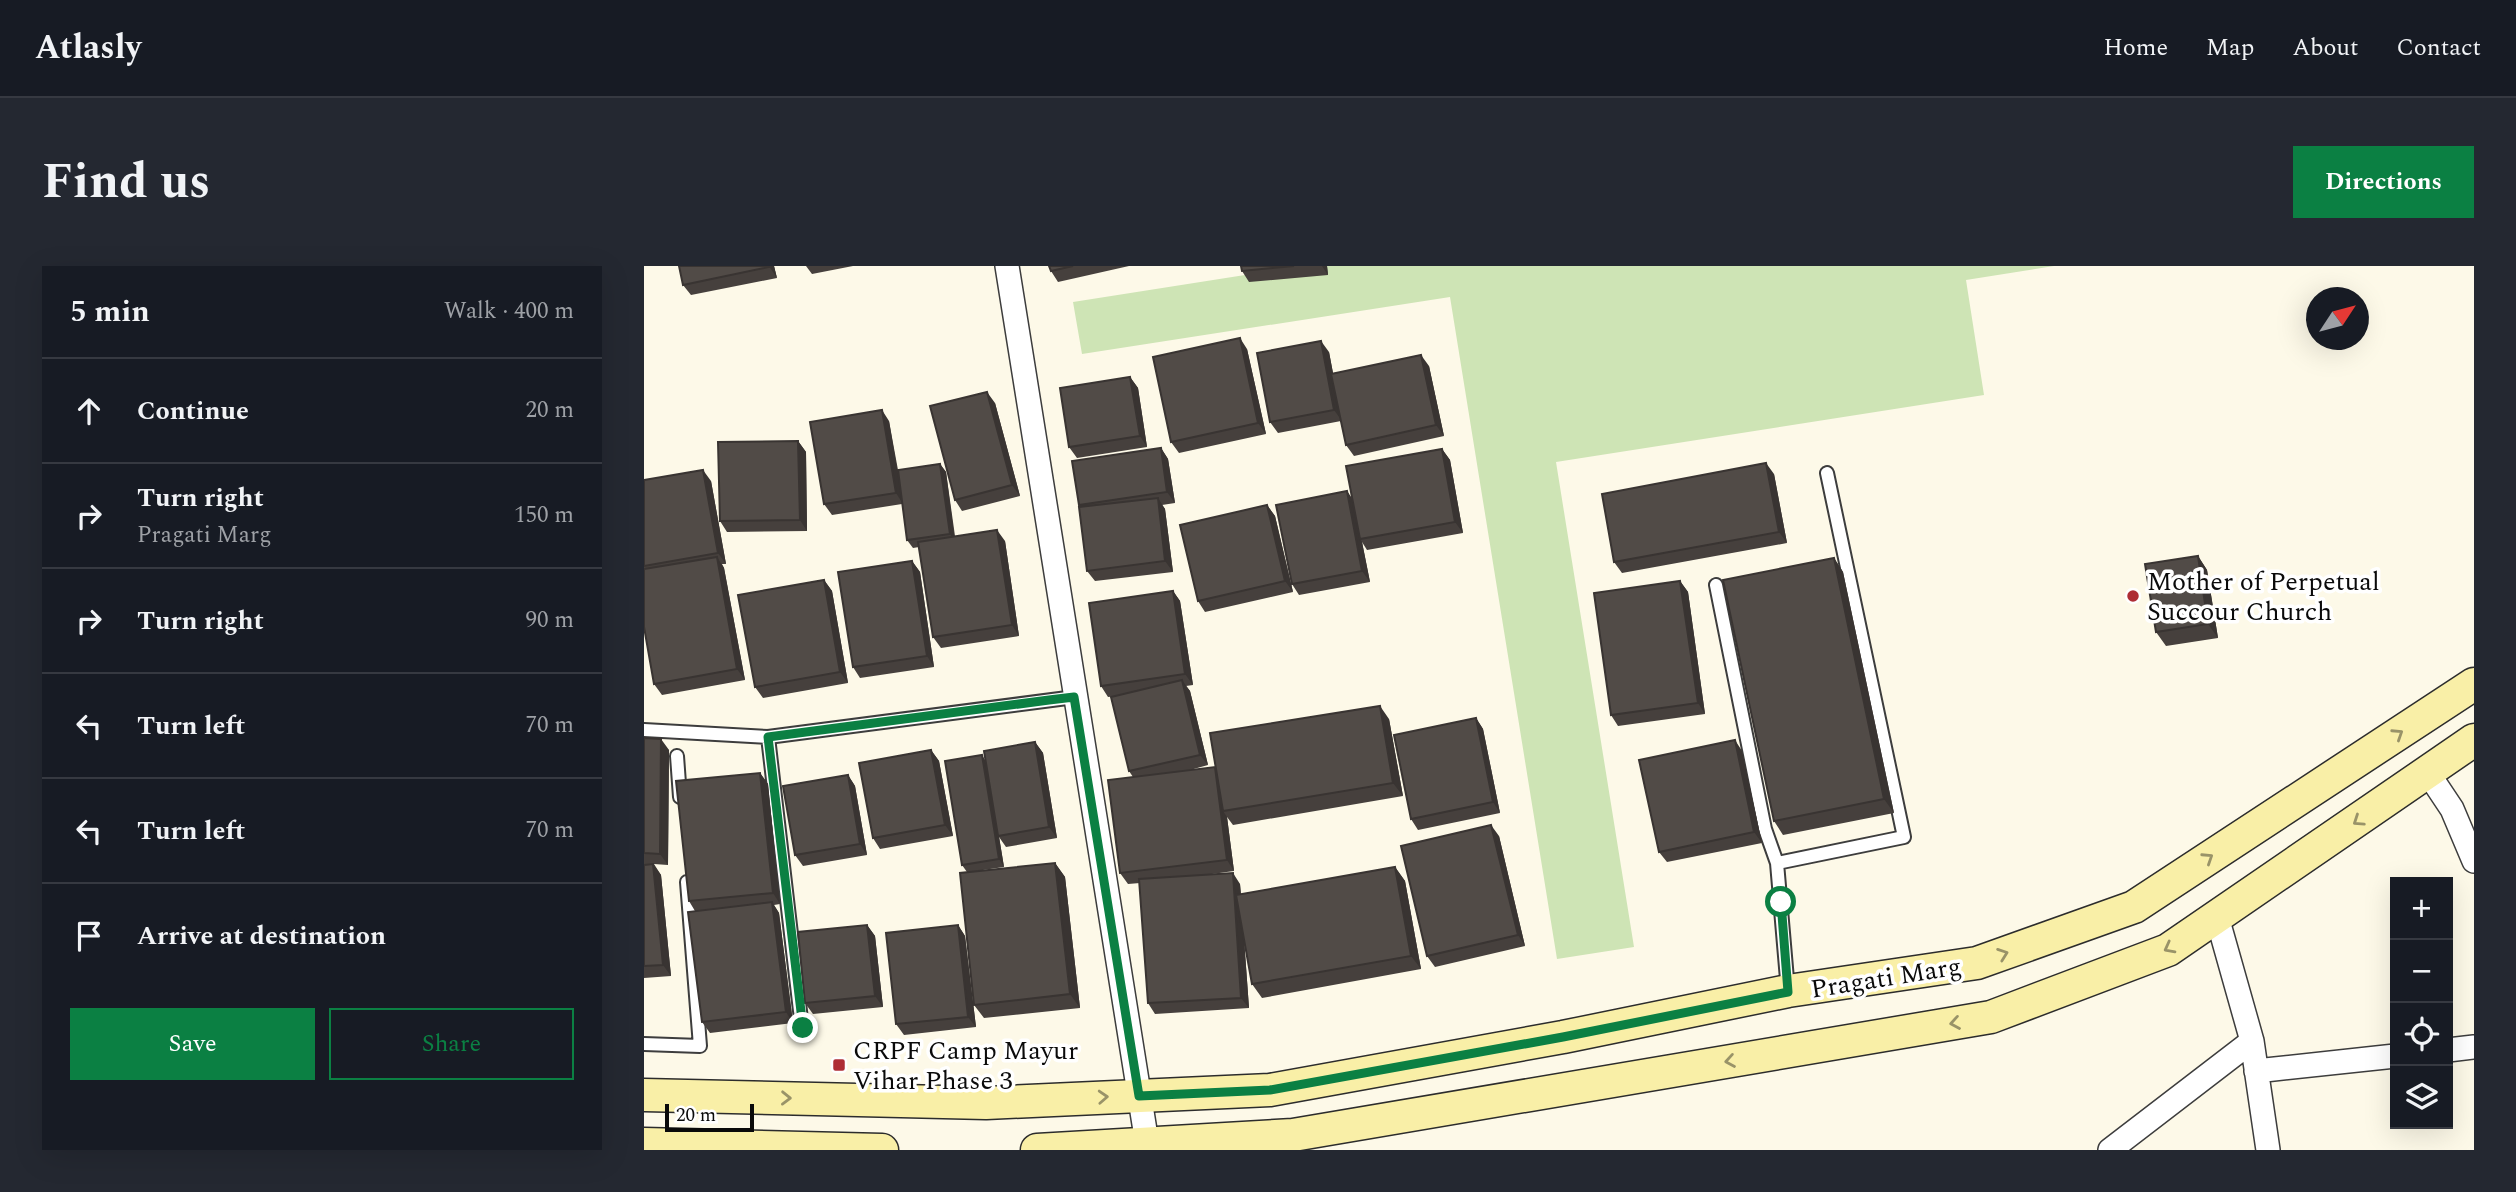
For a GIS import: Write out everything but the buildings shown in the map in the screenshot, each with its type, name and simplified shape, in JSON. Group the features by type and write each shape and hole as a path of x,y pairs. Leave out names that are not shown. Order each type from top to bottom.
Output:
{"main road":[{"name":"Pragati Marg","path":"644,1095 986,1102 1270,1090 1563,1037 1788,992 1978,963 2134,906 2474,684"},
{"path":"1037,1150 1293,1135 1991,1017 2168,950 2474,740"},
{"path":"644,1144 882,1150"}],"street":[{"path":"1007,266 1147,1143"},
{"path":"2428,773 2452,809 2474,861"},
{"path":"2217,917 2252,1041 2268,1150"},
{"path":"2110,1150 2252,1041"},
{"path":"2453,1049 2474,1047"},
{"path":"2256,1071 2390,1057"}],"lane":[{"path":"1777,863 1905,837 1827,473"},
{"path":"1716,585 1765,829 1777,863 1788,992"},
{"path":"644,730 768,737 1074,697"},
{"path":"768,737 803,1028"},
{"path":"677,756 681,811"},
{"path":"644,1044 700,1045 686,866"}],"green space":[{"path":"1302,266 2054,266 1966,280 1984,395 1556,462 1634,947 1557,959 1450,297 1082,354 1073,302"}],"place":[{"name":"Mother of Perpetual Succour Church","path":"2133,596"},
{"name":"CRPF Camp Mayur Vihar Phase 3","path":"839,1065"}],"route":[{"path":"803,1028 768,737 1049,700 1074,697 1139,1096 1270,1090 1563,1037 1788,992 1781,902"}]}
